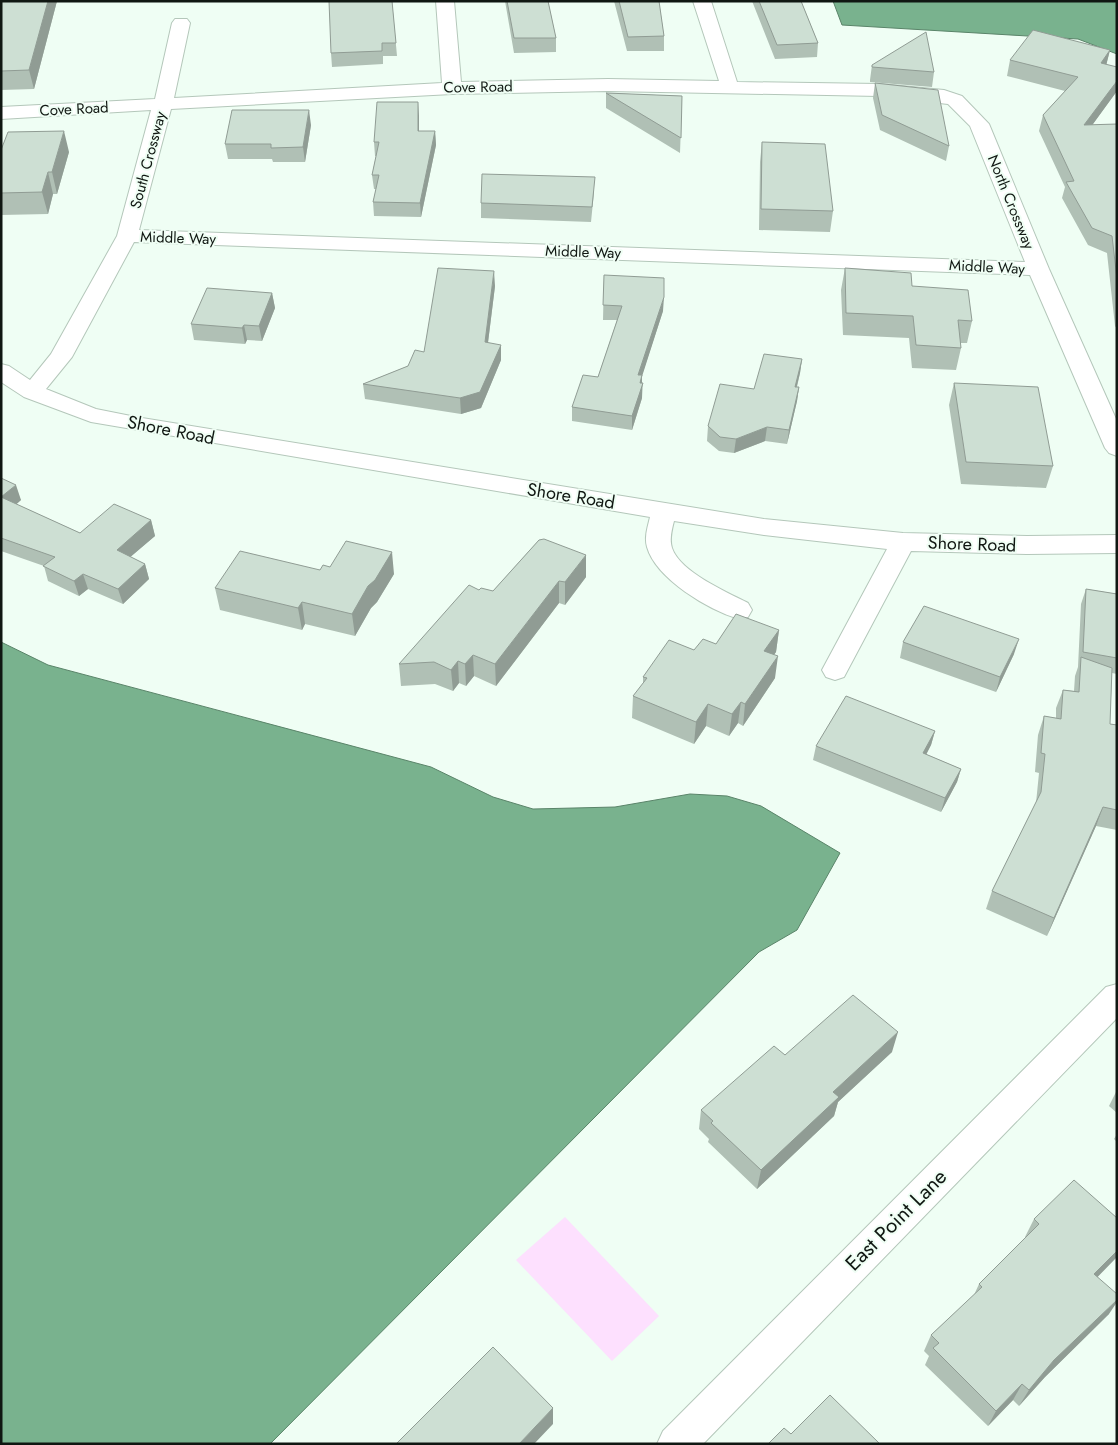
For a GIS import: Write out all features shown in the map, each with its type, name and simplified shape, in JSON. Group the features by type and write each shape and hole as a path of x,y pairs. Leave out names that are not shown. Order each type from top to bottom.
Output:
{"street":[{"path":"445,1 452,88"},
{"path":"702,1 730,88"},
{"name":"South Crossway","path":"32,392 61,357 127,236 162,105 181,23"},
{"name":"Cove Road","path":"1,113 452,88 608,85 896,91 929,94 955,100"},
{"name":"North Crossway","path":"955,100 979,124 1038,269 1117,448"},
{"name":"Middle Way","path":"127,236 1038,269"},
{"name":"Shore Road","path":"1,371 32,392 91,414 154,427 764,527 903,542 1027,546 1117,544"},
{"path":"664,511 659,546 668,564 691,582 739,610"},
{"path":"834,670 903,542"},
{"name":"East Point Lane","path":"676,1444 1117,997"}],"shaded area":[{"path":"833,1 1117,1 1117,54 1078,39 842,25"},
{"path":"1,642 48,665 431,767 493,797 533,809 615,807 690,794 727,796 761,806 840,853 797,930 759,952 270,1444 1,1444"},
{"path":"565,1217 659,1316 612,1361 516,1260"}],"building":[{"path":"1,1 48,1 29,70 1,71"},
{"path":"329,1 392,1 396,43 382,43 382,51 331,53"},
{"path":"507,1 548,1 556,38 514,38"},
{"path":"619,1 659,1 664,36 628,37"},
{"path":"759,1 801,1 818,43 777,45"},
{"path":"1033,30 1110,50 1101,63 1117,67 1117,81 1084,125 1117,124 1117,279 1112,236 1092,228 1066,182 1074,181 1043,115 1078,77 1010,60"},
{"path":"926,32 934,72 872,67 872,65"},
{"path":"875,83 938,90 949,146 882,115"},
{"path":"606,93 682,96 681,138"},
{"path":"377,102 418,102 418,131 435,131 420,203 373,202 379,175 372,175 379,142 374,142"},
{"path":"232,110 309,110 303,147 271,148 271,144 225,144"},
{"path":"64,131 52,172 48,172 42,192 1,193 1,150 8,132"},
{"path":"762,142 825,144 833,211 761,209"},
{"path":"482,174 595,177 592,207 481,203"},
{"path":"438,268 494,271 485,342 501,345 480,392 460,398 363,384 408,366 415,350 424,352"},
{"path":"845,268 911,273 912,286 968,290 972,321 958,320 961,348 916,345 913,316 846,313"},
{"path":"604,275 664,278 664,297 638,375 642,375 640,383 643,383 632,416 572,407 583,375 598,377 622,306 603,305"},
{"path":"207,288 272,293 259,326 244,325 242,328 191,324"},
{"path":"764,354 802,359 795,387 799,387 789,430 767,427 736,439 720,437 708,426 720,384 754,389"},
{"path":"954,383 1038,387 1053,466 966,462"},
{"path":"1,478 16,485 1,497"},
{"path":"1,497 80,533 114,504 151,520 117,550 145,564 118,589 83,574 74,581 43,566 55,557 1,538"},
{"path":"544,539 586,555 565,582 559,581 495,664 473,655 465,664 458,661 451,670 434,662 399,664 469,585 479,590 481,588 493,591 539,540"},
{"path":"346,541 392,552 375,580 368,586 352,614 302,602 298,608 215,588 240,551 320,570 323,565 330,567"},
{"path":"1086,589 1117,594 1117,658 1083,652"},
{"path":"924,606 1019,639 1000,677 903,642"},
{"path":"736,614 779,630 764,651 778,656 745,704 741,702 732,714 708,704 696,722 633,696 647,678 643,677 669,640 694,650 703,639 716,644"},
{"path":"1081,657 1112,668 1110,724 1117,725 1117,810 1103,807 1054,918 992,891 1041,792 1045,754 1041,753 1044,716 1061,719 1063,690 1079,692"},
{"path":"846,696 935,731 923,753 961,769 945,798 816,746"},
{"path":"853,995 898,1032 833,1092 839,1097 761,1170 711,1123 713,1121 701,1110 774,1046 785,1055"},
{"path":"1074,1180 1117,1218 1117,1251 1094,1274 1117,1294 1117,1300 1054,1360 1029,1390 1022,1384 996,1411 933,1348 939,1343 931,1335 982,1287 979,1284 1039,1224 1034,1219"},
{"path":"493,1347 553,1408 519,1444 396,1444"},
{"path":"830,1395 880,1444 768,1444 784,1428 791,1434"}]}
